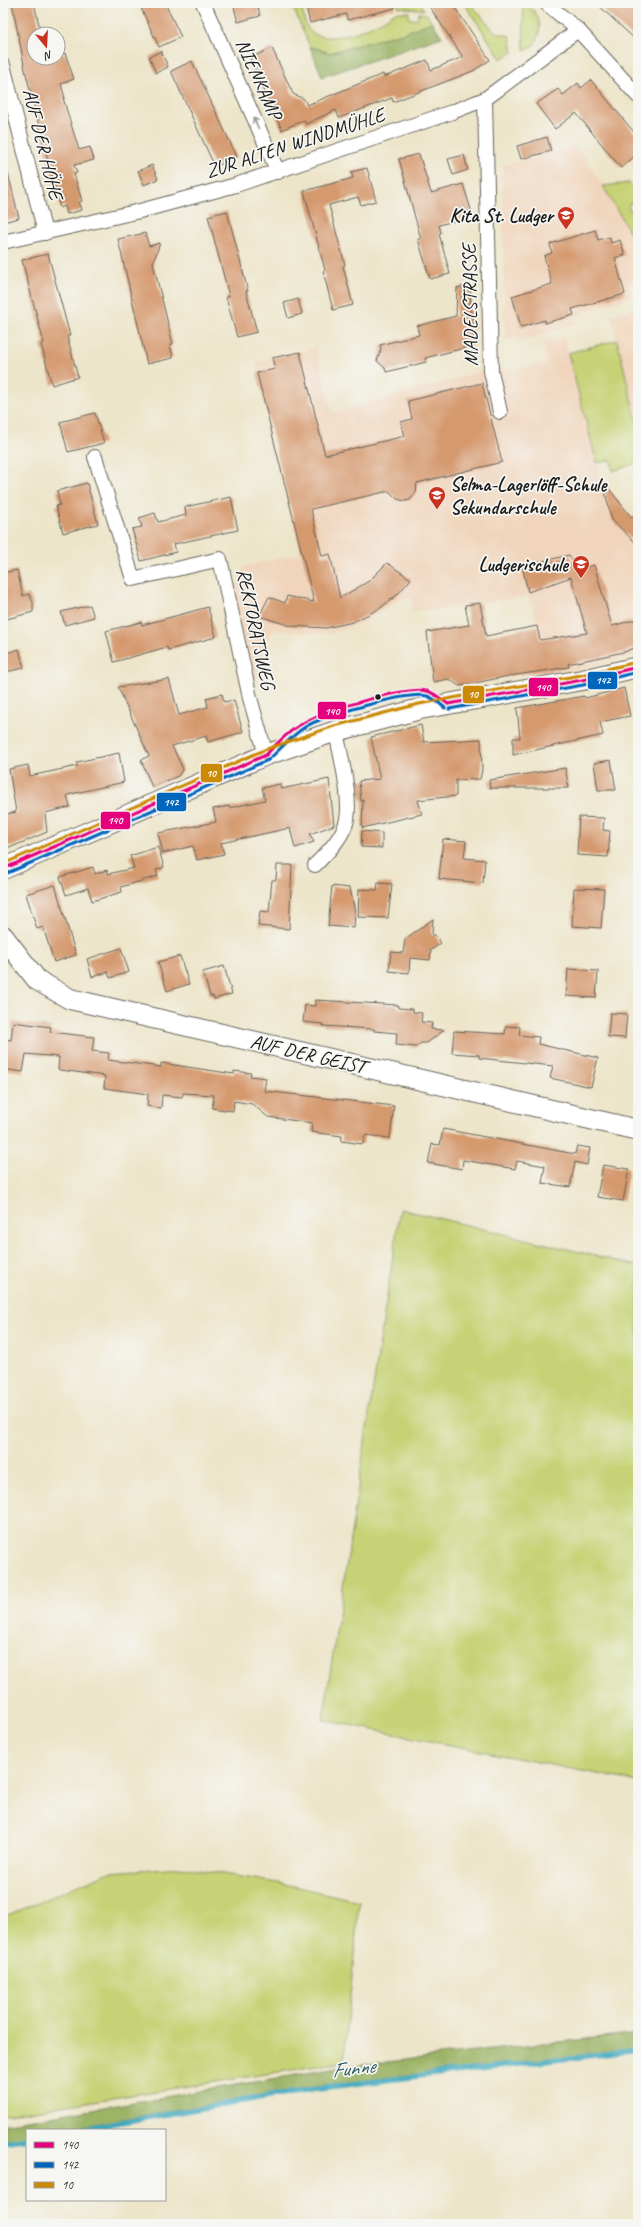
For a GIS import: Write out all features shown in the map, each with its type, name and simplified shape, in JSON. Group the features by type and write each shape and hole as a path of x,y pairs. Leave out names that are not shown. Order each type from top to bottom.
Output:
{"street":[{"name":"NIENKAMP","path":"203,3 278,172"},
{"path":"546,3 578,30 638,96"},
{"name":"ZUR ALTEN WINDMÜHLE","path":"3,242 191,198 278,172 485,100 578,30"},
{"name":"AUF DER HÖHE","path":"3,65 45,233"},
{"name":"MADELSTRASSE","path":"485,100 491,371 500,412"},
{"name":"REKTORATSWEG","path":"95,457 133,579 220,560 250,698 266,755"},
{"path":"3,869 266,755 336,730 420,709 582,680 638,667"},
{"path":"315,865 336,842 346,825 349,807 336,730"},
{"name":"AUF DER GEIST","path":"3,936 37,980 70,999 638,1130"}],"shaded area":[{"name":"Kita St. Ludger","path":"572,147 581,152 622,215 638,246 638,280 629,283 632,297 580,313 580,316 575,317 576,324 520,342 518,337 505,341 502,166"},
{"path":"638,307 638,426 611,316"},
{"name":"Selma-Lagerlöff-Schule Sekundarschule","path":"564,337 608,505 638,545 638,654 547,678 535,615 529,596 428,611 421,609 412,612 411,597 401,599 363,622 329,634 272,630 256,679 253,679 232,592 245,566 301,553 255,362 316,348 333,413 482,371 499,371 547,364 543,342"}],"green space":[{"path":"291,3 305,3 306,8 302,9 306,25 311,32 319,36 342,36 367,28 395,12 409,12 409,19 417,19 418,13 427,14 432,22 406,32 329,53 310,47"},
{"path":"398,3 420,3 424,10 398,7"},
{"path":"464,3 482,3 471,4 495,32 510,36 513,52 501,59"},
{"path":"520,3 525,3 534,11 539,25 536,41 533,46 524,51 523,7"},
{"path":"432,22 442,37 322,77 310,47 329,53 406,32"},
{"path":"629,183 638,193 638,198 628,205 630,210 638,215 638,246 603,186"},
{"path":"617,340 638,426 638,463 613,471 611,460 597,463 568,353"},
{"path":"400,1209 638,1266 638,1782 323,1720"},
{"path":"181,1867 284,1884 359,1901 344,2062 3,2115 3,1917 110,1872"},
{"path":"638,2033 638,2048 308,2087 66,2129 26,2129 26,2136 3,2140 3,2124 344,2067"}],"building":[{"path":"12,3 34,3 39,26 26,26 26,66 66,66 66,56 74,79 61,84 65,98 63,98 79,150 90,147 94,160 74,165 77,173 74,174 82,201 79,202 82,210 67,214 65,206 60,208 25,70"},
{"path":"152,3 165,3 181,37 159,47 141,8"},
{"path":"233,3 257,3 260,16 238,22"},
{"path":"305,3 395,3 395,8 347,20 346,14 310,23"},
{"path":"427,3 452,3 490,60 473,71 393,102 392,98 339,118 336,110 306,124 304,120 282,130 250,58 272,48 293,94 304,99 307,105 383,74 384,77 427,60 431,70 463,57"},
{"path":"596,3 638,3 638,42"},
{"path":"161,51 168,67 156,73 149,57"},
{"path":"192,61 237,157 215,167 171,71"},
{"path":"591,80 638,137 638,153 621,168 576,113 555,129 536,104 558,89 563,95 578,83 581,88"},
{"path":"547,137 551,151 521,159 517,146"},
{"path":"419,154 431,193 463,184 473,216 439,225 441,233 439,234 450,274 430,279 418,239 421,239 399,159"},
{"path":"464,155 468,170 453,175 448,159"},
{"path":"152,165 158,179 144,185 138,171"},
{"path":"367,168 376,201 361,205 358,197 329,205 345,265 343,266 353,305 333,310 323,271 325,270 304,191 353,178 351,172"},
{"path":"3,173 8,173 19,218 3,222"},
{"path":"227,211 257,332 237,337 226,297 229,296 208,216"},
{"path":"595,230 598,240 610,237 611,243 620,240 625,255 615,258 625,294 572,309 574,315 545,323 545,320 521,327 512,296 552,284 544,256 552,253 550,244"},
{"path":"145,233 149,246 160,243 153,263 173,344 170,345 173,358 147,364 118,239"},
{"path":"48,254 70,336 67,336 78,377 52,385 41,344 44,343 22,260"},
{"path":"470,285 471,309 476,328 472,329 476,345 425,358 426,362 386,372 385,368 377,361 381,349 380,345 419,335 417,326 456,316 457,288"},
{"path":"298,299 302,314 288,318 284,303"},
{"path":"300,352 325,455 405,436 401,422 412,419 408,401 482,383 502,462 417,483 416,493 410,500 405,501 397,499 389,491 311,509 322,556 330,554 340,598 369,581 387,563 411,579 397,595 379,609 353,622 326,628 291,626 259,616 269,597 285,603 287,596 314,602 257,373 275,369 272,358"},
{"path":"95,413 104,443 68,452 60,422"},
{"path":"602,480 632,518 638,512 638,545 612,520"},
{"path":"87,483 98,524 63,533 56,506 60,505 57,491"},
{"path":"231,497 238,530 174,544 176,552 141,561 132,529 142,527 139,518 155,513 158,522 186,515 185,507"},
{"path":"569,555 578,569 594,565 612,626 638,619 638,647 628,651 568,664 569,667 509,676 465,685 459,686 449,679 433,682 427,632 469,625 465,605 480,603 486,636 537,626 540,640 587,633 571,577 528,592 522,566"},
{"path":"17,570 23,596 29,594 33,602 33,612 3,620 3,573"},
{"path":"90,605 94,617 65,625 61,612"},
{"path":"208,607 216,637 168,650 167,647 114,662 106,631 141,622 142,625"},
{"path":"19,649 24,668 5,672 3,654"},
{"path":"169,679 179,715 208,707 206,698 222,694 224,702 234,700 243,732 208,742 206,736 172,746 183,769 178,776 152,787 141,760 149,756 118,687"},
{"path":"624,688 630,716 600,722 603,735 513,755 513,738 520,738 517,708 584,696 585,698"},
{"path":"421,725 424,742 481,739 482,770 480,779 456,780 456,796 418,800 422,814 362,828 363,800 361,801 359,781 380,779 371,737"},
{"path":"119,753 124,782 67,795 70,807 45,813 47,832 14,846 3,848 3,815 16,812 9,769 28,765 30,776 77,766 77,762"},
{"path":"611,760 616,790 598,790 594,763"},
{"path":"565,768 569,788 490,788 489,780"},
{"path":"329,779 334,825 310,834 314,842 295,848 290,828 221,843 224,854 197,860 193,846 163,853 158,833 216,822 213,809 229,806 229,808 265,800 262,788 280,784 281,789"},
{"path":"579,817 604,818 603,830 610,831 608,857 577,855"},
{"path":"362,831 382,833 382,848 361,847"},
{"path":"443,839 466,841 464,858 485,860 483,883 439,879"},
{"path":"158,847 164,867 156,870 158,876 121,887 122,892 92,901 88,888 66,895 60,877 93,867 95,874 107,870 108,874 134,868 130,856"},
{"path":"277,865 292,865 289,929 258,926 260,911 269,912 272,880 276,880"},
{"path":"378,883 392,884 388,918 358,917 359,889 377,890"},
{"path":"55,885 76,955 54,962 43,927 37,929 26,894"},
{"path":"332,886 350,888 355,913 354,928 328,926"},
{"path":"574,888 604,889 601,928 572,926"},
{"path":"433,919 432,935 435,935 441,943 431,949 430,960 410,958 409,973 389,971 391,952 403,953 405,939"},
{"path":"121,948 129,972 110,978 108,972 92,977 87,959"},
{"path":"180,956 189,984 167,991 158,962"},
{"path":"224,966 232,994 214,999 213,996 210,996 203,972"},
{"path":"568,969 598,971 596,998 566,996"},
{"path":"315,1000 398,1005 398,1008 413,1009 413,1012 422,1013 421,1022 432,1023 431,1029 444,1030 427,1043 421,1043 416,1047 396,1045 397,1033 374,1031 374,1029 323,1026 323,1024 303,1022 305,1005 315,1006"},
{"path":"610,1013 627,1014 625,1038 608,1037"},
{"path":"13,1022 51,1027 50,1032 94,1037 92,1051 109,1053 108,1060 161,1067 161,1063 234,1074 234,1071 251,1073 250,1076 266,1078 264,1091 394,1106 390,1138 365,1135 363,1144 341,1141 342,1136 311,1132 312,1123 268,1117 252,1104 234,1101 233,1111 212,1108 214,1095 183,1093 182,1097 162,1095 161,1108 147,1106 148,1094 104,1088 105,1076 58,1069 59,1057 26,1054 23,1072 3,1069 5,1039 11,1040"},
{"path":"506,1026 520,1027 519,1035 539,1037 538,1044 598,1058 591,1087 550,1078 553,1066 479,1058 479,1055 452,1053 454,1031 505,1034"},
{"path":"443,1129 575,1154 577,1146 590,1148 587,1165 575,1162 570,1187 542,1183 545,1166 517,1161 515,1169 463,1160 462,1169 428,1163 432,1144 440,1145"},
{"path":"603,1165 629,1169 623,1201 597,1197"}],"waterway":[{"name":"Funne","path":"81,2129 311,2089 638,2050"},
{"name":"Funne","path":"3,2142 26,2138"}],"transit line":[{"name":"10","path":"3,864 264,750 334,726 419,704 581,675 637,662"},
{"name":"140","path":"448,704 582,680 638,667"},
{"name":"142","path":"449,709 583,685 638,672"},
{"name":"140","path":"3,869 266,755 298,726 328,712 383,696 416,690 430,692 448,704"},
{"name":"142","path":"5,874 268,760 291,738 305,727 315,722 347,711 402,697 417,695 430,697 445,708"}],"place":[{"name":"Kita St. Ludger","path":"566,230"},
{"name":"Selma-Lagerlöff-Schule Sekundarschule","path":"437,510"},
{"name":"Ludgerischule","path":"581,579"}]}
